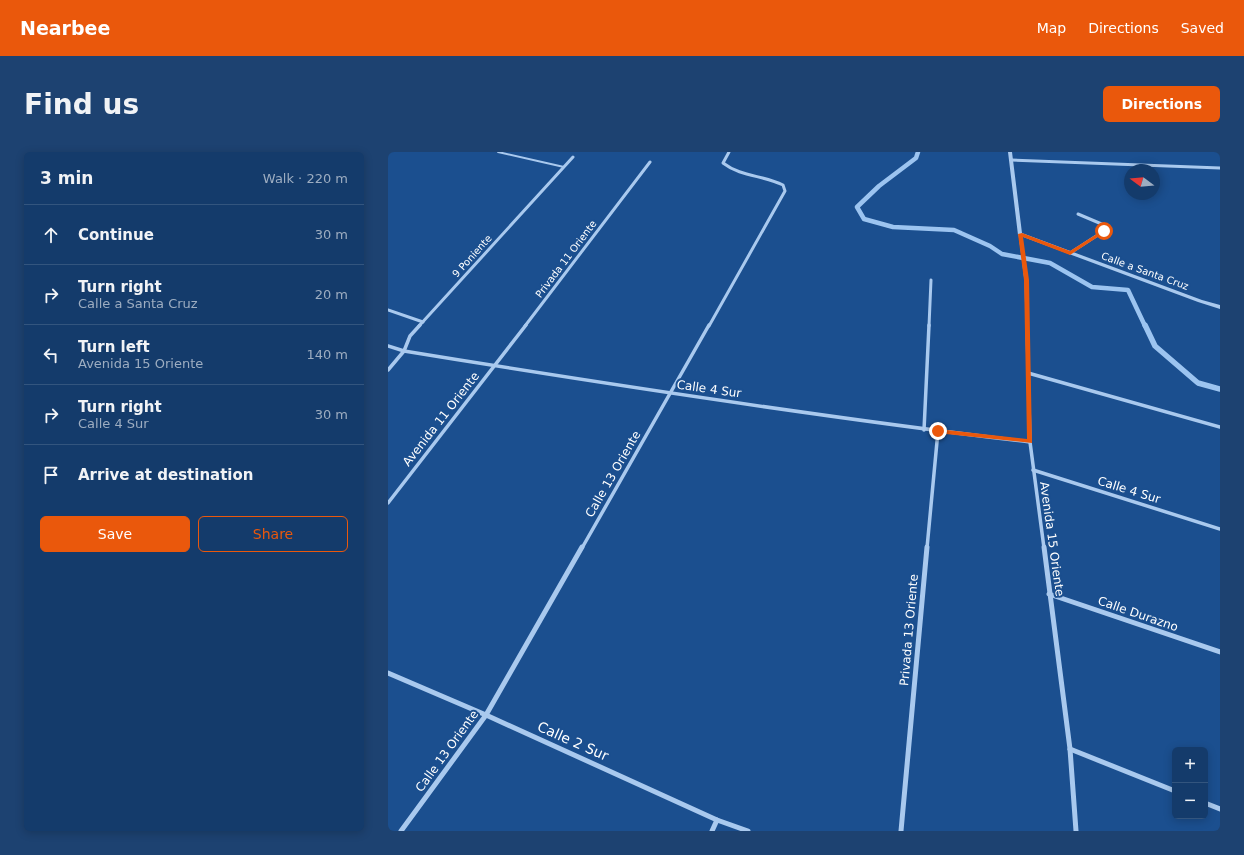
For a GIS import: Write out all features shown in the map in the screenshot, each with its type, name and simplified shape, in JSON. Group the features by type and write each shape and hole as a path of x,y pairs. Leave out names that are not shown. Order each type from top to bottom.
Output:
{"street":[{"name":"Calle 13 Oriente","path":"401,831 486,715 785,191 783,185 777,181 741,174 728,169 723,163 729,152"},
{"path":"1010,152 1020,234"},
{"name":"9 Poniente","path":"388,370 404,351 410,336 573,157"},
{"path":"1011,160 1220,168"},
{"name":"Privada 11 Oriente","path":"495,366 650,162"},
{"path":"1070,253 1104,231 1106,228 1104,225 1078,214"},
{"name":"Avenida 15 Oriente","path":"1020,234 1026,280 1032,470 1070,749 1076,831"},
{"name":"Calle a Santa Cruz","path":"1020,234 1200,301 1220,307"},
{"path":"924,430 931,280"},
{"path":"388,310 423,322"},
{"name":"Calle 4 Sur","path":"388,346 404,351 670,394 924,430 1030,442"},
{"name":"Avenida 11 Oriente","path":"388,503 495,366"},
{"path":"1028,373 1220,427"},
{"name":"Privada 13 Oriente","path":"901,831 938,431"},
{"name":"Calle 4 Sur","path":"1032,470 1220,529"},
{"name":"Calle Durazno","path":"1049,594 1220,652"},
{"name":"Calle 2 Sur","path":"388,674 486,715 717,820 748,831"},
{"path":"1070,749 1172,790"},
{"path":"1208,804 1220,809"},
{"path":"712,831 717,820"}],"lane":[{"path":"498,152 564,167"}],"waterway":[{"path":"918,152 916,158 879,186 857,207 864,219 893,227 954,230 990,246 1002,254 1050,263 1092,287 1128,290 1145,326"},
{"path":"1145,325 1155,346 1198,383 1220,389"}],"route":[{"path":"938,431 1030,442 1026,280 1020,234 1070,253 1104,231"}]}
